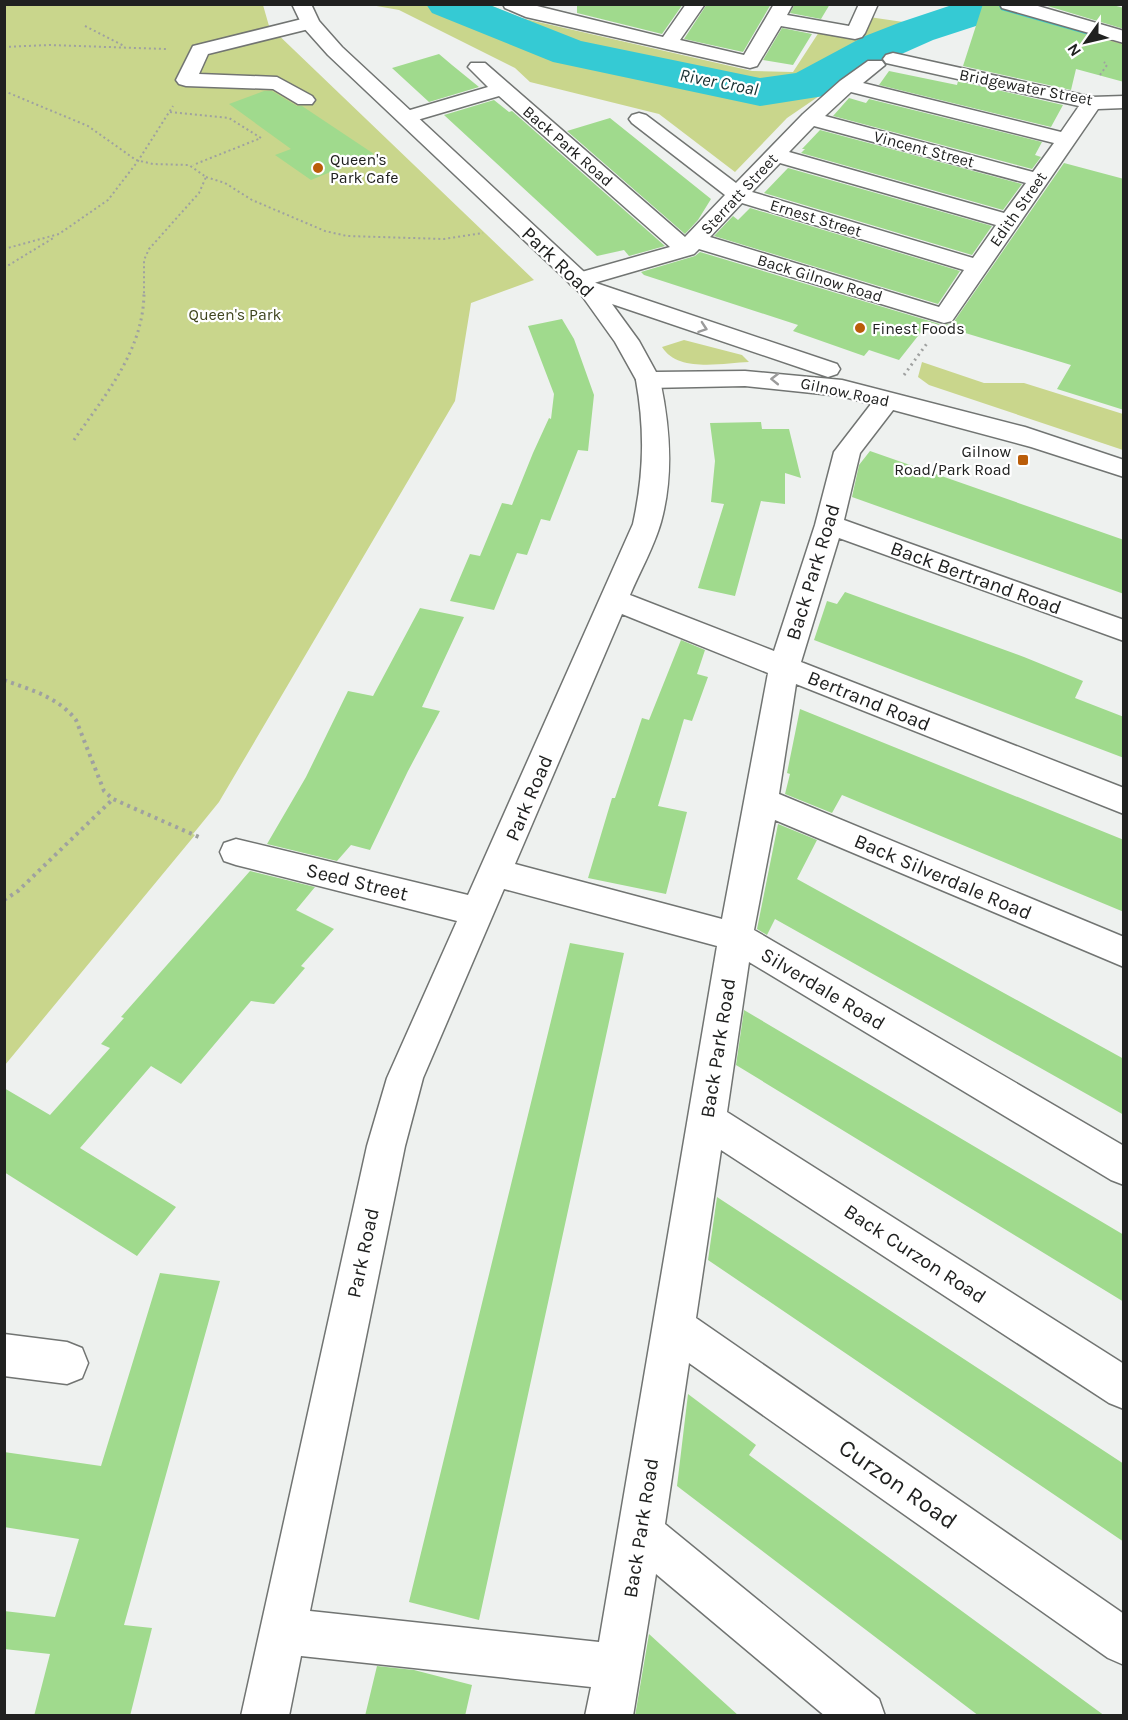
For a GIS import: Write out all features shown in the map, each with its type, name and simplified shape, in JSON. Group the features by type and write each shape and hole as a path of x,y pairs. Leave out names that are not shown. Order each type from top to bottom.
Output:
{"street":[{"name":"Park Road","path":"265,1716 386,1146 405,1078 647,524 656,486 659,450 656,414 648,380 627,341 584,284 335,51 310,23 301,4"},
{"path":"668,43 696,4"},
{"path":"523,6 603,20 668,43 750,62 780,12 855,33 869,4"},
{"path":"1009,4 1124,37"},
{"path":"305,100 278,83 186,80 200,50 310,23"},
{"name":"Bridgewater Street","path":"884,62 933,61 1087,102 1124,102"},
{"name":"Sterratt Street","path":"584,284 691,244 810,118 847,85 884,62"},
{"name":"Back Park Road","path":"478,67 691,244"},
{"path":"847,85 1066,140"},
{"path":"407,117 502,89"},
{"name":"Edith Street","path":"944,316 1066,140 1087,102"},
{"name":"Vincent Street","path":"810,118 1039,180"},
{"name":"Ernest Street","path":"639,119 738,195 978,267"},
{"path":"776,155 1010,222"},
{"name":"Back Gilnow Road","path":"691,244 944,316"},
{"name":"Gilnow Road","path":"584,284 765,350 895,390 1124,469"},
{"path":"627,341 634,331 668,315"},
{"name":"Gilnow Road","path":"648,380 686,377 786,380 842,388 1036,440"},
{"name":"Back Park Road","path":"609,1716 641,1533 736,937 784,667 829,525 847,452 887,401"},
{"name":"Back Bertrand Road","path":"829,525 1124,631"},
{"name":"Bertrand Road","path":"615,600 1124,802"},
{"name":"Back Silverdale Road","path":"762,801 1124,953"},
{"name":"Seed Street","path":"236,852 478,912"},
{"name":"Silverdale Road","path":"496,873 736,937 1124,1167"},
{"name":"Back Curzon Road","path":"706,1119 1124,1388"},
{"name":"Curzon Road","path":"673,1327 1124,1642"},
{"path":"4,1355 67,1363"},
{"path":"641,1533 862,1716"},
{"path":"284,1631 617,1667"}],"path":[{"path":"85,26 125,47"},
{"path":"4,47 49,45 200,50"},
{"path":"1087,102 1107,65 1100,59"},
{"path":"4,268 108,200 138,161 170,112 186,80"},
{"path":"4,91 63,113 100,132 138,161 198,168 206,177 225,183 261,204 325,231 347,236 444,239 465,237 519,224"},
{"path":"170,112 229,118 261,138 192,166"},
{"path":"74,440 120,374 136,340 144,305 144,260 149,249 199,193 206,177"},
{"path":"4,249 59,234"},
{"path":"907,369 930,340"},
{"path":"4,680 61,702 70,710 104,791 113,799 236,852"},
{"path":"4,900 18,891 113,799"}],"green space":[{"name":"Queen's Park","path":"5,5 263,5 269,26 534,280 471,303 455,401 219,802 193,834 195,835 5,1065"},
{"path":"371,5 490,5 521,18 752,71 793,72 821,29 861,35 869,17 910,23 978,8 997,9 1123,44 1123,59 988,21 948,30 917,40 869,62 787,118 735,172 659,114 530,82 515,68 399,10"},
{"path":"684,340 742,355 749,362 714,365 690,363 669,355 662,347"},
{"path":"922,362 984,383 1024,383 1123,414 1123,450 929,385 918,377"}],"building":[{"path":"577,4 683,4 662,34 577,13"},
{"path":"707,4 771,4 743,52 684,39"},
{"path":"795,4 830,4 821,19 790,13"},
{"path":"983,4 998,4 1001,10 1124,45 1124,82 1076,69 1071,90 963,66"},
{"path":"1041,4 1109,4 1124,8 1124,29"},
{"path":"782,28 812,34 793,65 763,60"},
{"path":"439,54 479,87 429,102 392,68"},
{"path":"889,71 957,85 958,81 1063,105 1051,127 879,85"},
{"path":"264,91 272,91 297,106 302,106 374,154 311,180 275,155 291,149 229,104"},
{"path":"849,98 866,103 869,99 1042,142 1035,155 1041,157 1032,169 833,116"},
{"path":"494,100 509,112 512,111 665,246 629,256 624,250 597,256 444,115"},
{"path":"610,118 711,199 698,220 685,234 567,131"},
{"path":"820,130 1022,184 1003,210 801,153"},
{"path":"1064,163 1124,179 1124,410 1057,389 1071,365 929,322 899,360 869,350 864,356 793,331 798,325 644,275 641,272 695,256 700,252 943,325 953,323"},
{"path":"788,168 992,226 972,255 764,193"},
{"path":"750,208 960,271 938,304 714,236 733,216 738,220"},
{"path":"562,319 574,339 594,395 588,451 578,450 550,521 541,519 527,555 517,553 494,610 450,601 470,554 480,556 502,503 512,505 533,453 549,418 551,419 554,394 528,326"},
{"path":"761,422 762,429 789,429 801,478 785,473 785,504 761,501 735,596 698,588 724,504 711,502 715,461 710,423"},
{"path":"870,451 1124,540 1124,594 852,497 859,465"},
{"path":"845,592 1024,657 1083,681 1075,698 1124,717 1124,758 814,640 827,601 837,604"},
{"path":"420,608 464,617 422,707 440,711 370,850 351,845 337,861 267,844 306,777 348,691 373,696"},
{"path":"681,640 705,650 697,674 708,677 692,721 684,719 658,806 687,812 666,894 588,878 612,798 615,798 642,718 649,720"},
{"path":"800,709 1124,840 1124,912 842,795 832,813 785,794"},
{"path":"778,824 817,840 797,879 1124,1059 1124,1115 775,919 767,935 757,929"},
{"path":"250,871 315,887 296,910 334,929 301,966 305,968 274,1004 251,1001 181,1084 151,1066 80,1148 176,1207 137,1256 4,1172 4,1088 50,1115 110,1048 101,1044 124,1018 121,1017"},
{"path":"570,943 624,953 479,1620 409,1602"},
{"path":"744,1010 1124,1235 1124,1302 736,1065"},
{"path":"717,1197 1124,1464 1124,1542 708,1260"},
{"path":"160,1273 220,1281 124,1625 152,1628 130,1716 34,1716 50,1654 4,1649 4,1611 55,1617 79,1539 4,1527 4,1452 101,1466"},
{"path":"688,1394 756,1445 749,1455 1105,1716 979,1716 677,1486"},
{"path":"649,1634 707,1687 739,1716 635,1716"},
{"path":"377,1666 414,1670 472,1685 465,1716 365,1716"}],"waterway":[{"name":"River Croal","path":"447,4 569,52 760,92 808,86 881,46 917,31 976,12 995,13 1082,37"}],"place":[{"name":"Queen's Park Cafe","path":"318,168"},
{"name":"Finest Foods","path":"860,328"},
{"name":"Gilnow Road/Park Road","path":"1023,460"}]}
